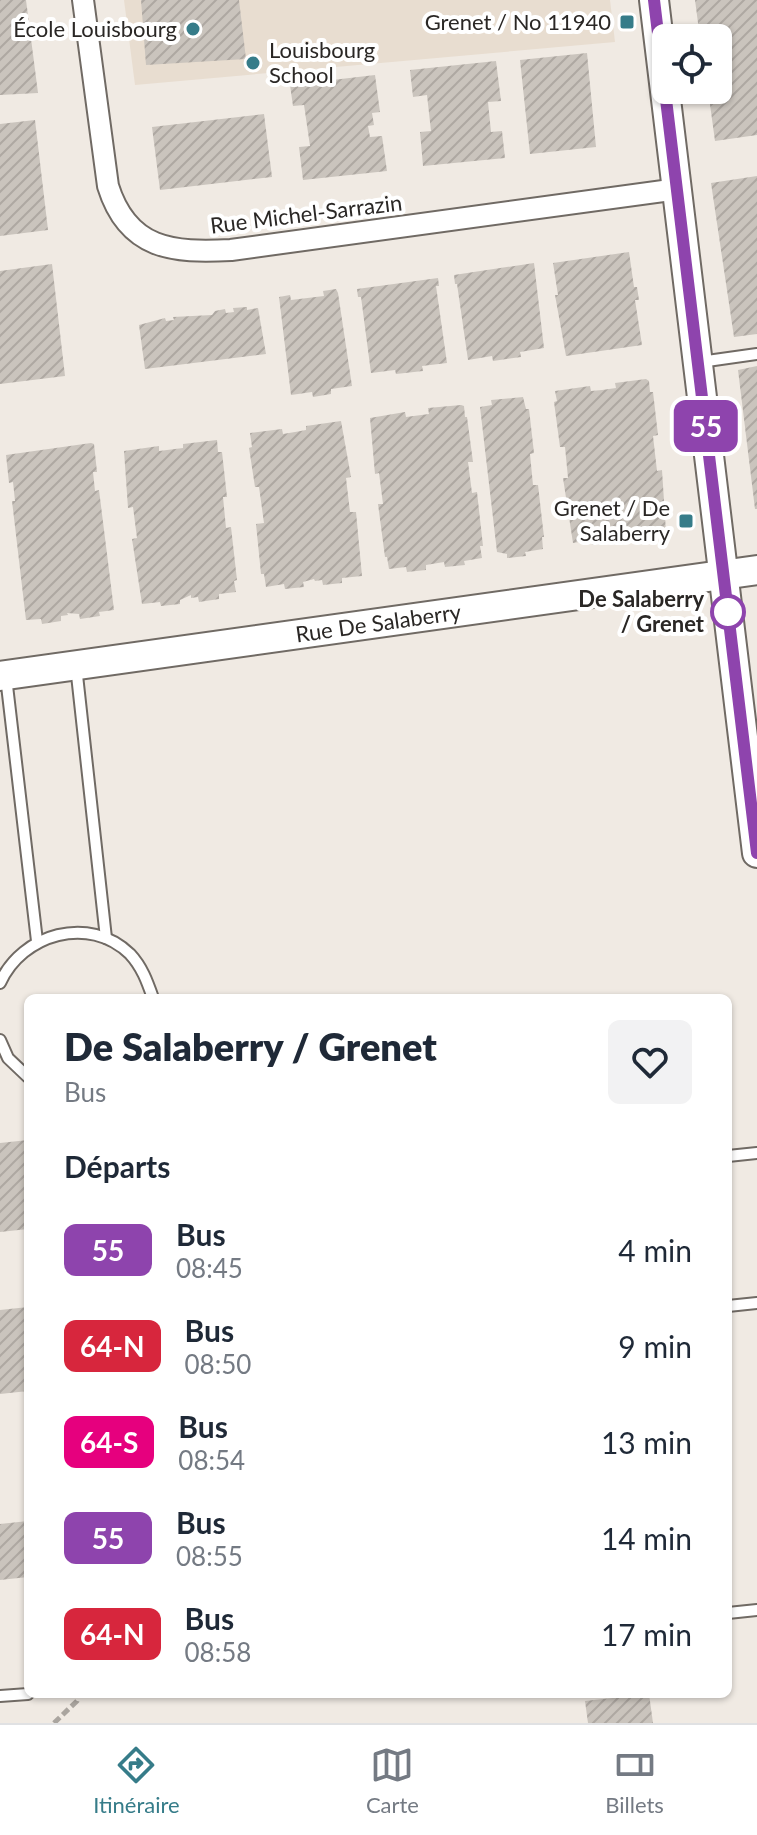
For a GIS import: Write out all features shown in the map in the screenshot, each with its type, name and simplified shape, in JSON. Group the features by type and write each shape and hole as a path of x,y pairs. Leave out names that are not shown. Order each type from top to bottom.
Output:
{"street":[{"name":"Rue Michel-Sarrazin","path":"83,0 108,186 124,220 157,245 185,251 231,250 678,189"},
{"path":"654,0 757,853"},
{"name":"Rue De Salaberry","path":"3,675 757,570"}],"lane":[{"path":"698,363 757,354"},
{"path":"76,665 106,938"},
{"path":"3,675 37,941"},
{"path":"0,983 15,958 37,941 59,933 83,933 106,938 129,953 145,974 152,994"},
{"path":"0,1040 8,1058 24,1073"},
{"path":"732,1156 757,1153"},
{"path":"732,1306 757,1303"},
{"path":"732,1613 757,1610"},
{"path":"0,1696 24,1694"}],"path":[{"path":"54,1723 78,1698"}],"shaded area":[{"name":"Louisbourg School","path":"124,0 610,0 615,42 135,85"}],"building":[{"path":"0,0 26,0 38,93 0,95"},
{"name":"École Louisbourg","path":"141,0 239,0 246,59 146,65"},
{"path":"695,0 757,0 757,135 715,141 710,104 732,104 732,24 698,24"},
{"path":"587,53 596,147 530,154 520,60"},
{"path":"496,61 501,101 488,102 491,132 502,131 505,158 423,166 420,132 431,131 427,95 413,97 410,70"},
{"path":"375,75 380,112 372,113 374,125 368,126 370,137 382,136 387,171 303,180 299,147 310,146 304,105 293,106 290,85"},
{"path":"264,114 272,177 160,190 152,127"},
{"path":"35,120 48,230 0,236 0,124"},
{"path":"757,176 757,334 734,337 711,183"},
{"path":"629,252 639,300 635,300 642,345 566,356 555,295 558,295 553,263"},
{"path":"534,263 544,348 520,352 521,357 493,361 492,356 468,360 454,275"},
{"path":"52,264 65,376 0,384 0,271"},
{"path":"438,278 439,286 436,286 447,363 422,366 423,371 371,373 361,297 358,297 357,289"},
{"path":"336,289 352,386 331,389 331,394 313,397 312,392 291,395 279,297 290,295 291,300 324,296 323,291"},
{"path":"247,307 247,310 258,308 266,354 145,369 139,325 165,318 166,321 174,320 173,317 212,315 225,309 226,313 234,312 233,308"},
{"path":"757,366 757,509 755,509 738,370"},
{"path":"646,379 650,392 653,392 658,435 653,436 657,471 662,470 666,532 631,540 631,536 623,537 623,534 611,539 611,543 592,545 591,540 573,543 563,478 568,478 565,447 560,447 555,391 590,386 591,391 602,390 616,388 615,383"},
{"path":"523,397 526,409 529,409 534,453 530,454 533,485 538,485 543,549 525,552 526,556 507,558 507,554 497,552 480,407 492,405 491,400"},
{"path":"461,405 467,417 473,462 468,462 472,493 477,492 482,558 464,561 465,565 445,567 444,562 426,565 426,570 407,572 406,567 389,569 378,504 383,504 379,473 375,474 370,418 405,412 406,417 429,414 428,408"},
{"path":"341,421 351,477 346,478 350,512 356,512 362,576 342,578 342,583 323,585 322,580 314,579 303,582 304,587 285,589 284,584 266,587 264,574 261,574 256,524 264,523 259,487 255,487 250,433 282,429 283,434 306,430 306,426"},
{"path":"217,440 218,452 222,452 227,497 223,497 226,528 231,527 236,592 219,594 219,599 199,602 198,597 191,598 191,595 180,600 180,604 142,604 132,539 137,538 133,507 128,508 124,451 159,446 159,451 183,448 183,444"},
{"path":"94,444 97,472 93,472 95,491 99,490 114,610 80,619 79,614 67,613 61,616 61,621 42,624 41,619 26,620 12,501 15,501 13,482 9,483 6,455"},
{"path":"24,1140 24,1229 0,1232 0,1143"},
{"path":"24,1307 24,1391 0,1394 0,1310"},
{"path":"24,1521 24,1577 0,1580 0,1524"},
{"path":"650,1698 653,1723 588,1723 585,1701"}],"bus line":[{"name":"55","path":"654,0 757,853"}],"place":[{"name":"Grenet / No 11940","path":"627,22"},
{"name":"École Louisbourg","path":"193,29"},
{"name":"Louisbourg School","path":"253,63"},
{"name":"Grenet / De Salaberry","path":"686,521"},
{"name":"De Salaberry / Grenet","path":"728,612"}]}
